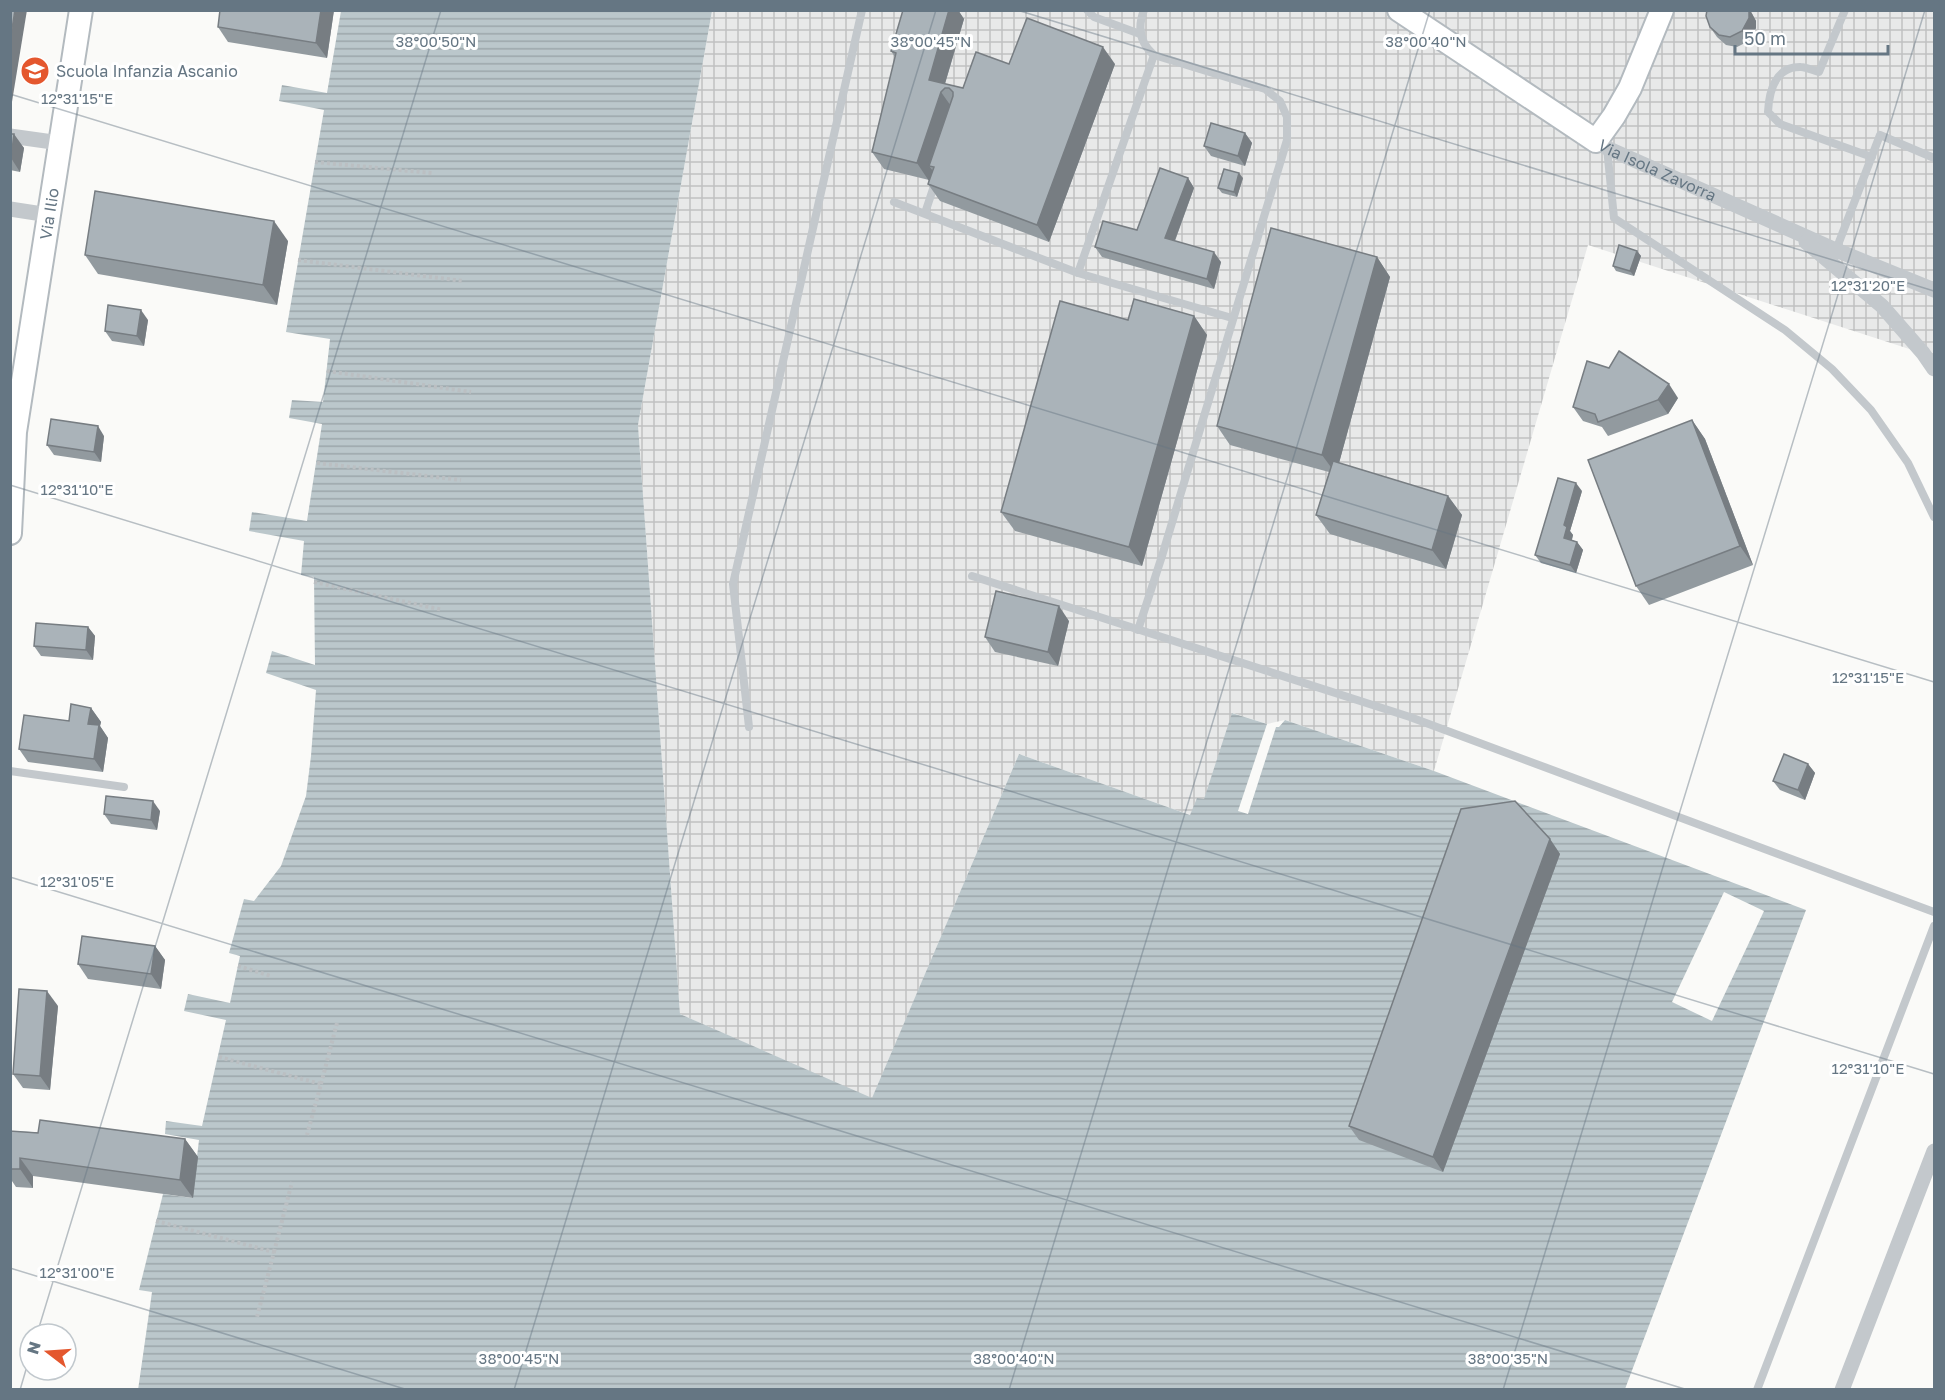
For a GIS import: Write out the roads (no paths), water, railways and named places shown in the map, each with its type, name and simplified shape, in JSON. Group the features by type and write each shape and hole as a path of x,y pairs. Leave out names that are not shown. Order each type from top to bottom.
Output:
{"main road":[{"name":"Via Isola Zavorra","path":"1399,10 1601,144"},
{"path":"1601,144 1630,88 1662,10"},
{"name":"Via Ilio","path":"11,532 13,431 49,215 78,11"}],"street":[{"path":"10,136 60,143"},
{"name":"Via Isola Zavorra","path":"1601,144 1792,231 1935,290"},
{"path":"10,209 49,215"},
{"path":"1792,231 1882,306 1935,369"},
{"path":"1842,1389 1935,1151"}],"lane":[{"path":"749,727 733,584 862,10"},
{"path":"1087,10 1094,17 1140,34"},
{"path":"1138,630 1287,140 1287,117 1280,101 1265,89 1154,55 1146,48 1140,34 1143,10"},
{"path":"1845,10 1819,72 1800,67 1786,71 1774,81 1769,96 1768,112 1780,124 1872,158"},
{"path":"1078,273 1154,55"},
{"path":"1836,250 1880,135 1935,158"},
{"path":"1601,144 1614,218 1785,330 1832,369 1871,410 1908,463 1935,517"},
{"path":"925,213 939,172"},
{"path":"894,202 1078,273 1232,318"},
{"path":"972,576 1410,717 1935,912"},
{"path":"10,771 124,787"},
{"path":"1757,1389 1935,926"}],"place":[{"name":"Scuola Infanzia Ascanio","path":"35,71"}]}
